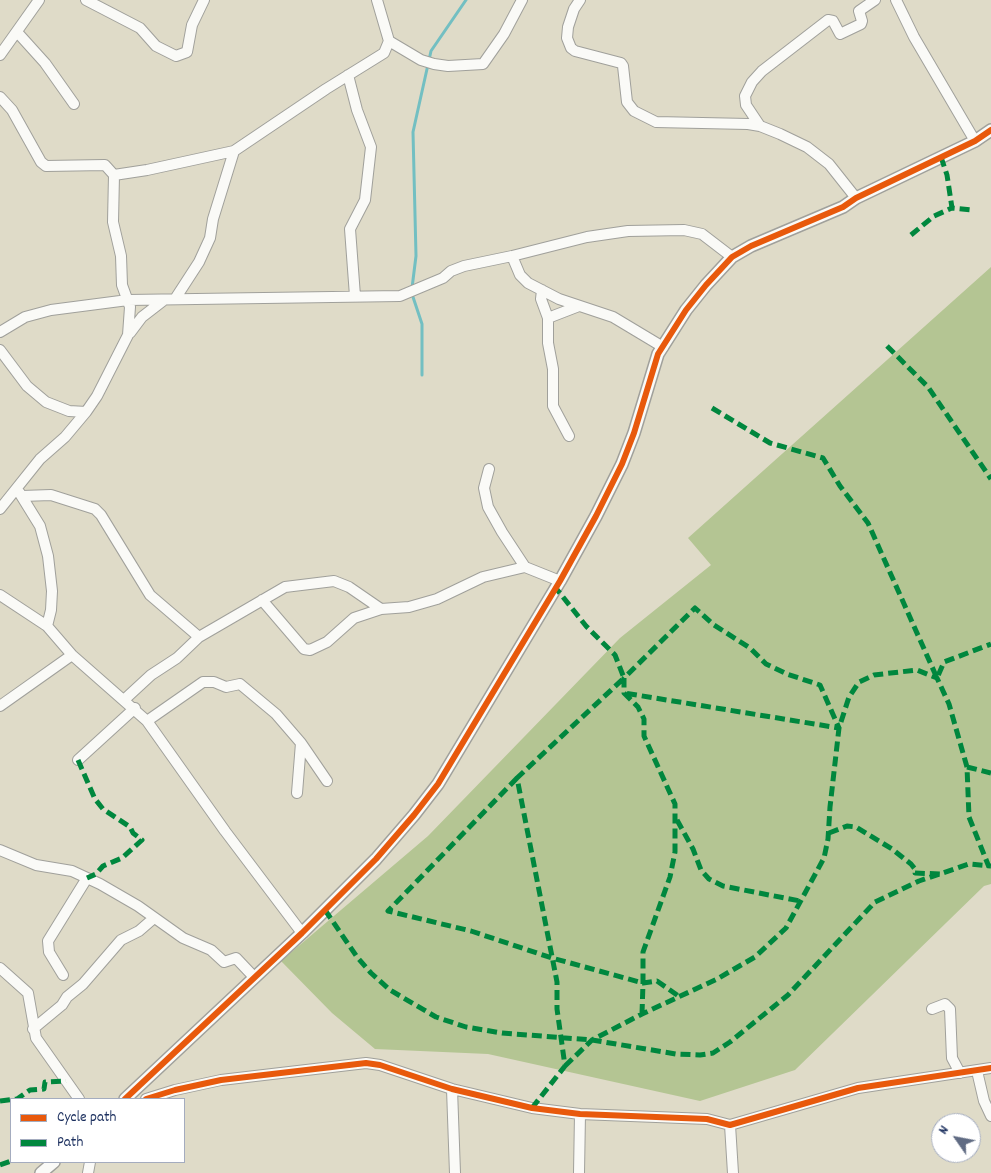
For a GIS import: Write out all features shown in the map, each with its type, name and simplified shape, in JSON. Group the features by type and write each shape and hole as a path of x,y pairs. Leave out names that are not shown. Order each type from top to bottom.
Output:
{"street":[{"path":"0,55 39,0"},
{"path":"86,0 140,28 156,46 176,56 187,52 192,25 204,0"},
{"path":"114,175 234,151 384,53 389,41 377,0"},
{"path":"389,41 421,60 434,64 448,66 480,65 485,62 504,34 522,0"},
{"path":"580,0 574,9 568,27 567,38 570,48 620,63 623,66 627,102 634,111 656,122 760,126 807,147 829,164 856,198"},
{"path":"760,126 746,105 745,96 752,82 762,71 828,20 833,21 840,34 861,24 859,11 875,0"},
{"path":"896,0 914,37 975,141"},
{"path":"17,32 45,64 74,104"},
{"path":"348,75 357,110 371,147 365,200 350,229 355,296"},
{"path":"0,97 12,110 41,162 46,166 105,165 114,175 112,222 120,256 122,285 128,300 131,324 128,335"},
{"path":"126,1098 302,933 376,859 432,792 560,581 622,464 634,433 653,367 663,347 697,295 732,257 773,235 843,207 856,198 975,141 991,130"},
{"path":"175,299 199,262 210,238 216,210 229,175 234,151"},
{"path":"0,332 25,317 51,310 128,300 400,296 442,278 451,271 464,266 587,237 628,231 684,230 710,238 732,257"},
{"path":"512,256 520,275 528,283 579,306 613,318 663,347"},
{"path":"542,290 542,306 548,318 548,343 553,369 553,406 569,436"},
{"path":"0,509 20,493 40,459 65,437 86,412 97,396 128,335 142,317 164,300"},
{"path":"548,318 579,306"},
{"path":"0,350 27,386 46,402 69,411 86,412"},
{"path":"489,469 484,488 488,507 502,532 526,566 560,581"},
{"path":"20,493 40,526 48,556 52,601 47,626"},
{"path":"20,493 51,495 95,509 102,515 150,595 199,637"},
{"path":"262,600 306,650 327,642 354,618 381,609 409,607 456,591 483,577 526,566"},
{"path":"125,699 151,675 177,658 199,637 285,587 334,581 349,587 381,609"},
{"path":"0,595 47,626 72,655 147,720 302,933"},
{"path":"0,706 72,655"},
{"path":"147,720 204,682 214,682 226,687 240,684 276,714 301,743 327,780"},
{"path":"78,760 135,708"},
{"path":"297,793 301,743"},
{"path":"0,850 36,865 62,868 87,878 138,906 183,938 211,950 224,962 236,958 254,977"},
{"path":"63,976 49,952 48,941 87,878"},
{"path":"33,1029 62,1005 67,997 87,979 121,940 139,931 154,918"},
{"path":"0,968 28,993 36,1038 77,1098"},
{"path":"932,1009 945,1004 950,1010 952,1058 960,1073"},
{"path":"149,1098 221,1080 366,1063 380,1065 452,1089 532,1108 580,1114 707,1119 730,1125 858,1088 991,1068"},
{"path":"977,1071 984,1101 991,1116"},
{"path":"452,1089 455,1173"},
{"path":"579,1173 580,1114"},
{"path":"730,1125 733,1173"},
{"path":"41,1173 53,1163"}],"green space":[{"path":"991,267 991,884 984,886 795,1070 700,1101 488,1054 375,1049 332,1013 281,961 428,836 620,638 711,565 688,538"}],"waterway":[{"path":"412,288 416,256 413,132 431,51 466,0"},
{"path":"412,294 422,324 422,375"}],"marked path":[{"path":"941,157 947,175 952,208 973,210"},
{"path":"911,235 934,216 952,208"},
{"path":"887,346 928,387 991,479"},
{"path":"712,408 770,443 823,458 840,486 868,523 937,678 944,662 991,644"},
{"path":"532,1108 565,1066 557,1009 557,982 517,778 624,678 615,655 586,626 555,587"},
{"path":"517,778 388,911 471,931 552,958 643,983 643,952 670,877 675,852 675,804 644,736 644,719 638,707 624,693 624,678 695,608 714,625 750,648 766,664 787,674 820,685 839,728 624,693"},
{"path":"565,1066 592,1040 717,979 755,957 786,928 824,858 828,839 839,728 849,697 859,682 874,675 917,670 937,678 949,704 967,767 969,817 989,867"},
{"path":"78,760 95,799 103,809 130,827 133,833 142,840 122,858 103,866 96,874 87,878"},
{"path":"967,767 991,773"},
{"path":"677,820 693,849 701,870 709,879 723,886 800,901"},
{"path":"829,833 847,826 856,827 892,849 911,864 915,869 915,873 940,874"},
{"path":"325,910 357,957 371,973 390,990 436,1017 466,1027 502,1033 592,1040 676,1054 700,1055 713,1053 730,1042 788,995 875,902 919,881 969,864 991,866"},
{"path":"642,1014 643,983 657,981 680,997"},
{"path":"18,1098 30,1090 44,1089 45,1082 66,1081"},
{"path":"0,1101 10,1100"},
{"path":"0,1165 10,1161"}],"cycle path":[{"path":"126,1098 302,933 376,859 438,784 560,581 596,516 622,464 634,433 658,354 686,310 706,285 732,257 751,246 843,207 856,198 975,141 991,130"},
{"path":"149,1098 221,1080 366,1063 380,1065 452,1089 532,1108 580,1114 707,1119 730,1125 858,1088 991,1068"}]}
